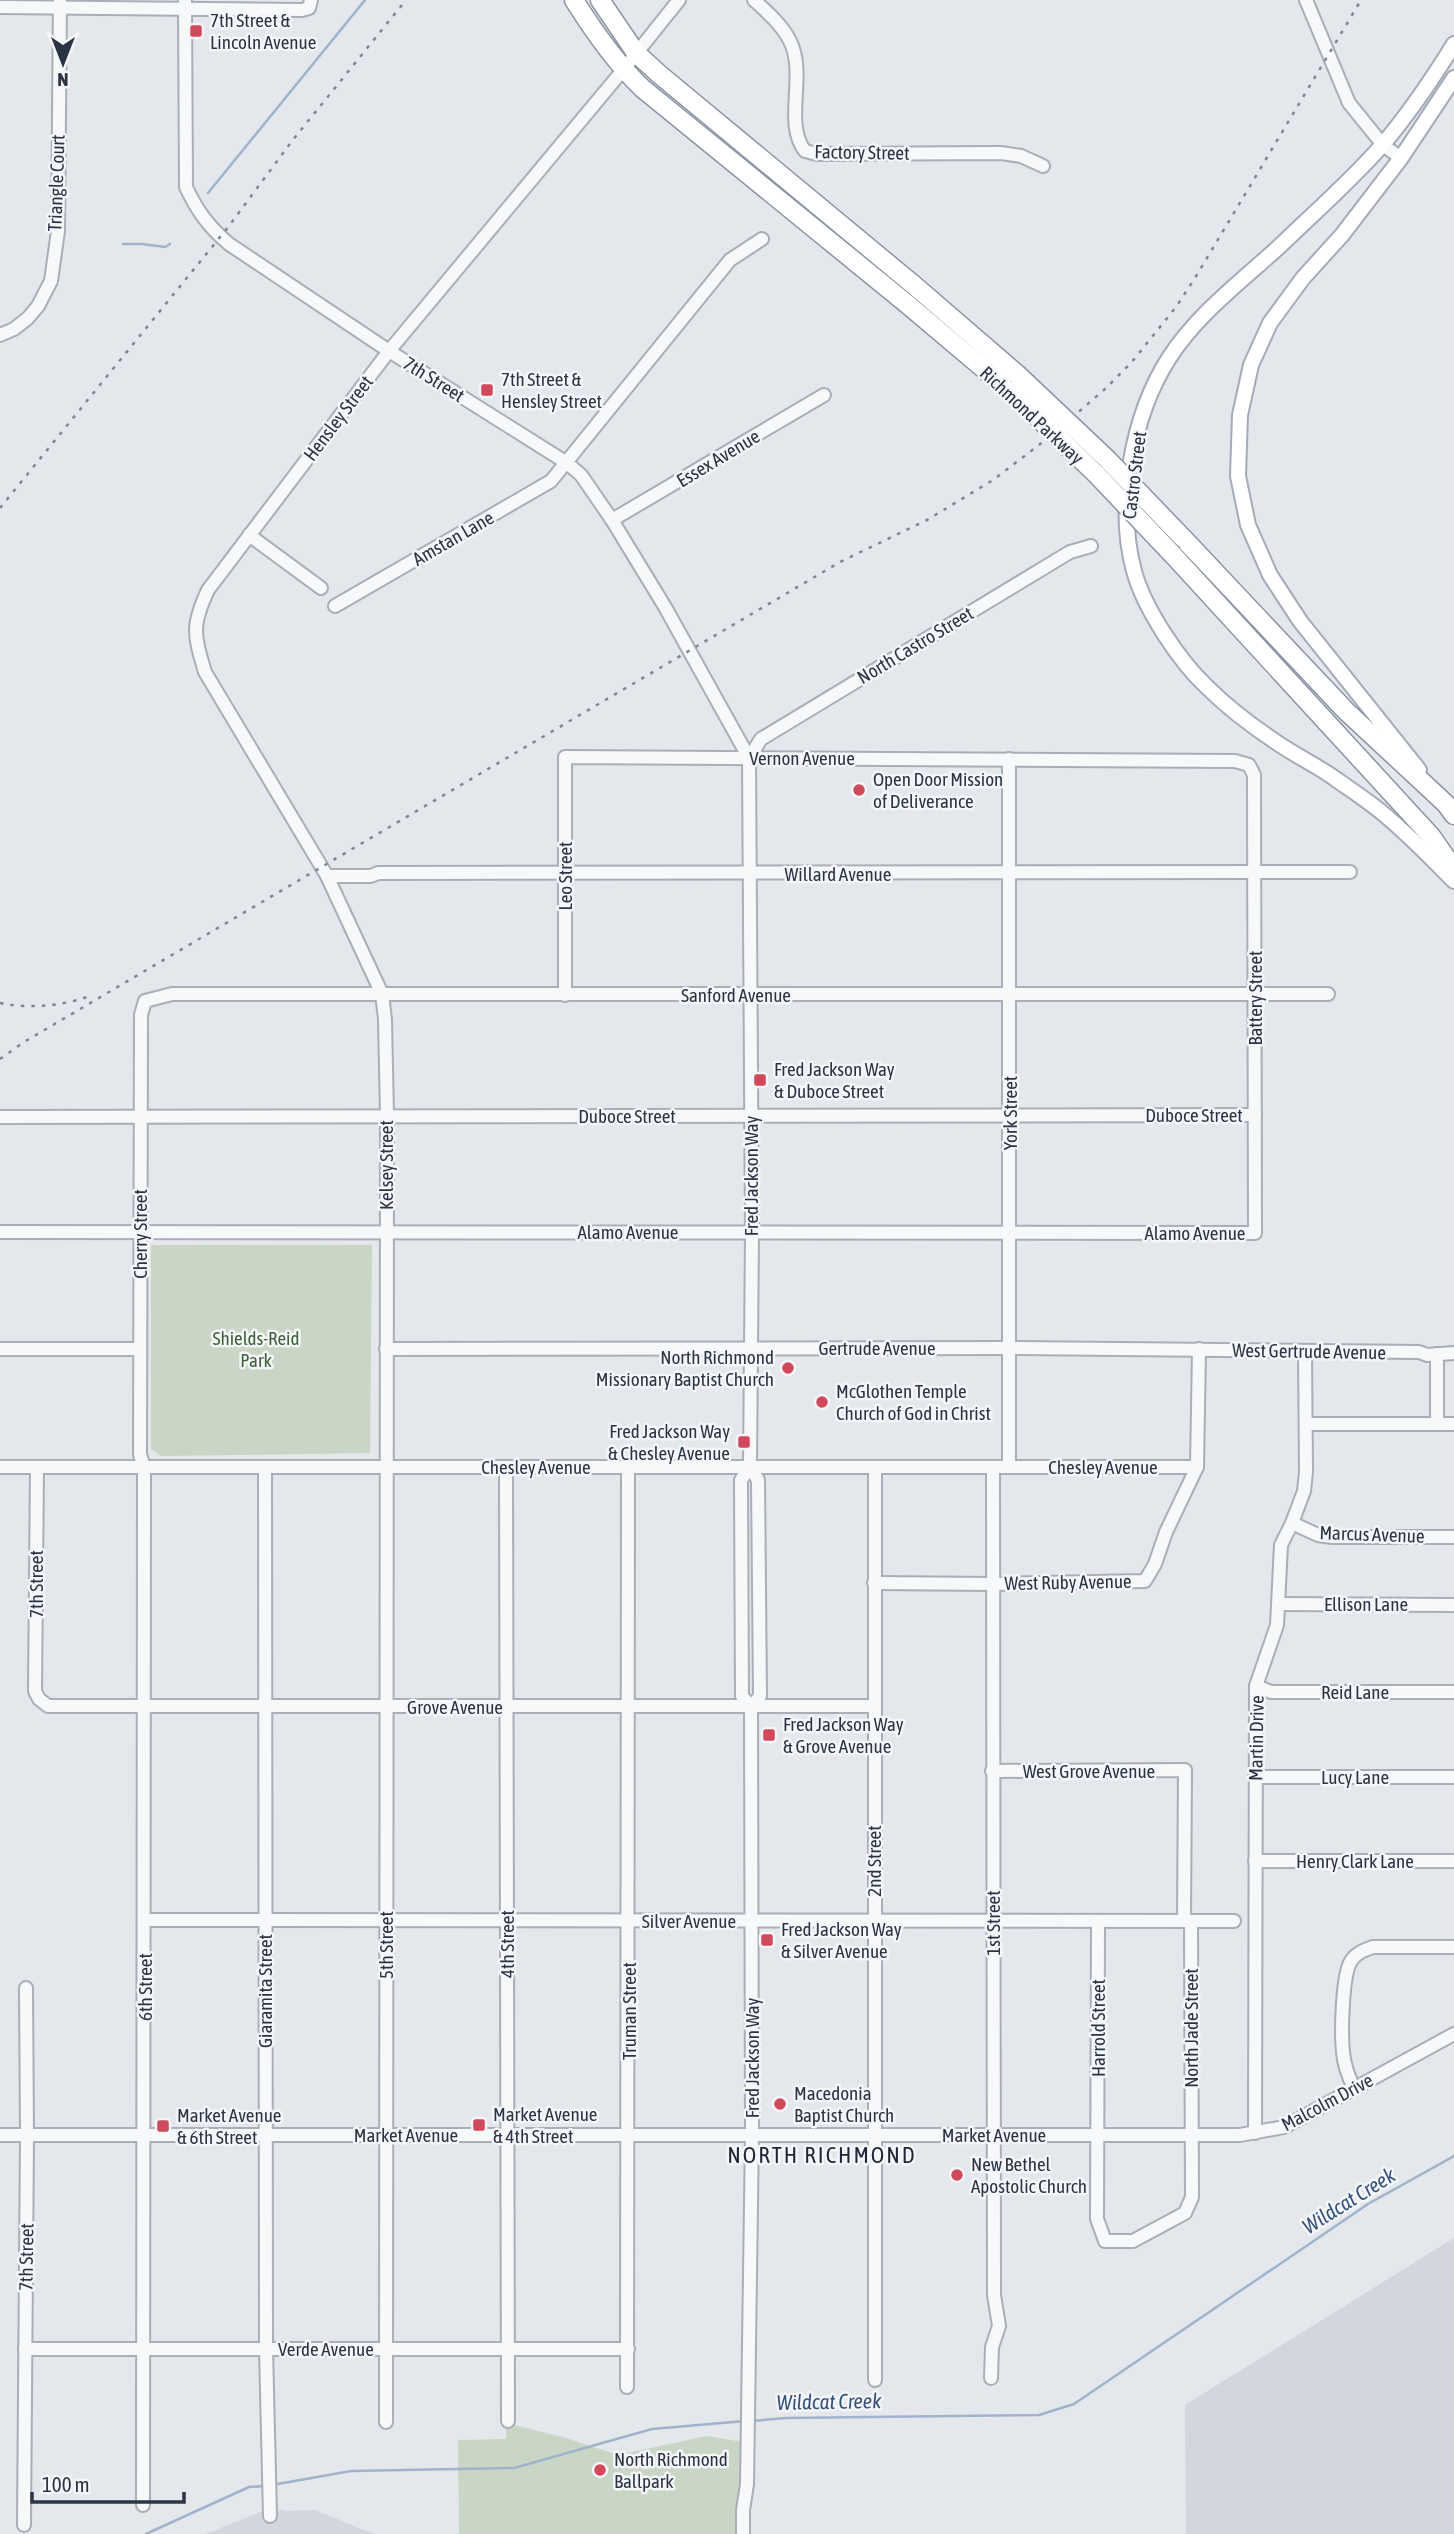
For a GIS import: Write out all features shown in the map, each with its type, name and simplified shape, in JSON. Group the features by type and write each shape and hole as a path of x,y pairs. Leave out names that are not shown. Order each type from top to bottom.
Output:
{"highway":[{"name":"Richmond Parkway","path":"574,0 623,71 1107,459 1346,711 1450,810"},
{"name":"Richmond Parkway","path":"600,0 636,53 915,286 1013,382 1423,826 1454,869"}],"main road":[{"name":"Castro Street","path":"1454,44 1383,145 1205,315 1170,357 1150,394 1139,426 1132,454 1127,529 1134,572 1154,618 1181,659 1206,687 1275,741 1334,778 1386,816 1454,881"},
{"path":"1450,810 1300,621 1270,575 1248,525 1238,476 1240,415 1251,365 1270,323 1303,278 1342,235 1401,158 1454,78"}],"street":[{"name":"Hensley Street","path":"327,876 205,672 196,644 196,615 208,590 389,351 679,0"},
{"name":"Factory Street","path":"754,0 790,41 797,74 796,131 798,142 805,151 817,154 1001,153 1021,156 1042,166"},
{"path":"1306,0 1349,103 1383,145 1401,158"},
{"path":"0,7 60,4 185,5 302,10 310,4"},
{"name":"Triangle Court","path":"0,335 15,329 27,318 38,306 51,281 58,230 60,4"},
{"name":"7th Street","path":"185,5 186,187 196,209 209,226 229,244 389,351 567,463 581,475 665,607 749,758"},
{"path":"567,463 730,260 762,239"},
{"name":"Essex Avenue","path":"612,520 824,395"},
{"name":"Amstan Lane","path":"335,606 551,481 567,463"},
{"path":"249,535 321,588"},
{"name":"North Castro Street","path":"749,758 761,739 1070,552 1091,546"},
{"name":"Vernon Avenue","path":"565,757 1235,761 1248,765"},
{"name":"Leo Street","path":"565,757 565,995"},
{"name":"Fred Jackson Way","path":"743,2534 751,2323 751,1707 760,1696 758,1480 750,1467 752,1232 749,758"},
{"name":"York Street","path":"1009,759 1009,1467"},
{"name":"Battery Street","path":"1248,765 1254,775 1255,1233"},
{"name":"Willard Avenue","path":"327,876 371,876 379,873 1350,872"},
{"name":"Kelsey Street","path":"327,876 382,995 385,1018 386,1467"},
{"name":"Sanford Avenue","path":"145,1001 172,994 1328,994"},
{"name":"Cherry Street","path":"144,1468 140,1454 139,1232 141,1015 145,1001"},
{"name":"Duboce Street","path":"0,1117 1255,1115"},
{"name":"Alamo Avenue","path":"0,1232 1255,1233"},
{"name":"West Gertrude Avenue","path":"1419,1352 1427,1348 1454,1347"},
{"path":"0,1349 139,1349"},
{"name":"Gertrude Avenue","path":"386,1349 1199,1349"},
{"name":"West Gertrude Avenue","path":"1199,1349 1454,1353"},
{"name":"West Ruby Avenue","path":"874,1583 1145,1581 1197,1467 1199,1349"},
{"name":"Martin Drive","path":"1255,2133 1256,1686 1274,1635 1279,1604 1281,1545 1304,1491 1305,1351"},
{"path":"1437,1354 1437,1424"},
{"path":"1306,1424 1454,1424"},
{"name":"4th Street","path":"506,1466 508,2421"},
{"name":"Chesley Avenue","path":"0,1467 1197,1467"},
{"name":"7th Street","path":"37,1467 35,1691 38,1699"},
{"name":"Giaramita Street","path":"265,1467 266,2349 270,2516"},
{"name":"5th Street","path":"386,1467 386,2422"},
{"name":"Truman Street","path":"627,2387 628,1467"},
{"name":"Fred Jackson Way","path":"750,1467 741,1480 742,1696 751,1707"},
{"name":"1st Street","path":"991,2378 992,2347 999,2326 993,2295 993,1467"},
{"name":"6th Street","path":"143,2505 144,1468"},
{"name":"2nd Street","path":"875,1468 875,2380"},
{"name":"Marcus Avenue","path":"1292,1523 1318,1535 1332,1537 1454,1537"},
{"name":"Ellison Lane","path":"1279,1604 1454,1605"},
{"name":"Reid Lane","path":"1256,1686 1271,1692 1454,1692"},
{"name":"Grove Avenue","path":"38,1699 48,1706 874,1706"},
{"name":"West Grove Avenue","path":"992,1771 1185,1770"},
{"name":"North Jade Street","path":"1185,1770 1191,2134"},
{"name":"Lucy Lane","path":"1255,1777 1454,1777"},
{"name":"Henry Clark Lane","path":"1255,1861 1454,1861"},
{"name":"Silver Avenue","path":"145,1920 1234,1922"},
{"name":"Harrold Street","path":"1098,1921 1097,2219 1105,2241 1132,2241 1185,2213 1192,2197 1191,2134"},
{"path":"1354,2088 1343,2052 1344,1987 1346,1970 1352,1958 1373,1947 1454,1947"},
{"name":"7th Street","path":"24,2525 26,1988"},
{"name":"Malcolm Drive","path":"1191,2134 1240,2135 1284,2127 1454,2034"},
{"name":"Market Avenue","path":"0,2135 1191,2134"},
{"name":"Verde Avenue","path":"25,2349 628,2349"}],"shaded area":[{"path":"1454,2238 1454,2534 1186,2534 1185,2405"},
{"path":"282,2509 315,2510 374,2534 206,2534 260,2512"}],"green space":[{"name":"Shields-Reid Park","path":"151,1245 372,1245 370,1453 161,1456 151,1449"},
{"name":"North Richmond Ballpark","path":"506,2423 618,2455 707,2436 743,2442 741,2534 459,2534 458,2440 506,2439"}],"waterway":[{"path":"208,193 365,0"},
{"path":"123,244 165,247 170,244"},
{"name":"Wildcat Creek","path":"751,2421 786,2418 1039,2415 1074,2404 1368,2204 1454,2156"},
{"name":"Wildcat Creek","path":"272,2485 351,2471 514,2468 652,2429 745,2421"},
{"name":"Wildcat Creek","path":"146,2534 249,2487 265,2486"}],"railway":[{"path":"0,508 229,226 292,141 406,0"},
{"path":"0,1059 24,1042 840,562 927,520 993,480 1052,435 1131,363 1176,307 1361,0"},
{"path":"0,1003 46,1006 90,996"}],"place":[{"name":"7th Street & Lincoln Avenue","path":"196,31"},
{"name":"7th Street & Hensley Street","path":"487,390"},
{"name":"Open Door Mission of Deliverance","path":"859,790"},
{"name":"Fred Jackson Way & Duboce Street","path":"760,1080"},
{"name":"North Richmond Missionary Baptist Church","path":"788,1368"},
{"name":"McGlothen Temple Church of God in Christ","path":"822,1402"},
{"name":"Fred Jackson Way & Chesley Avenue","path":"744,1442"},
{"name":"Fred Jackson Way & Grove Avenue","path":"769,1735"},
{"name":"Fred Jackson Way & Silver Avenue","path":"767,1940"},
{"name":"Macedonia Baptist Church","path":"780,2104"},
{"name":"Market Avenue & 4th Street","path":"479,2125"},
{"name":"Market Avenue & 6th Street","path":"163,2126"},
{"name":"New Bethel Apostolic Church","path":"957,2175"},
{"name":"North Richmond Ballpark","path":"600,2470"}],"district":[{"name":"NORTH RICHMOND","path":"822,2155"}]}
